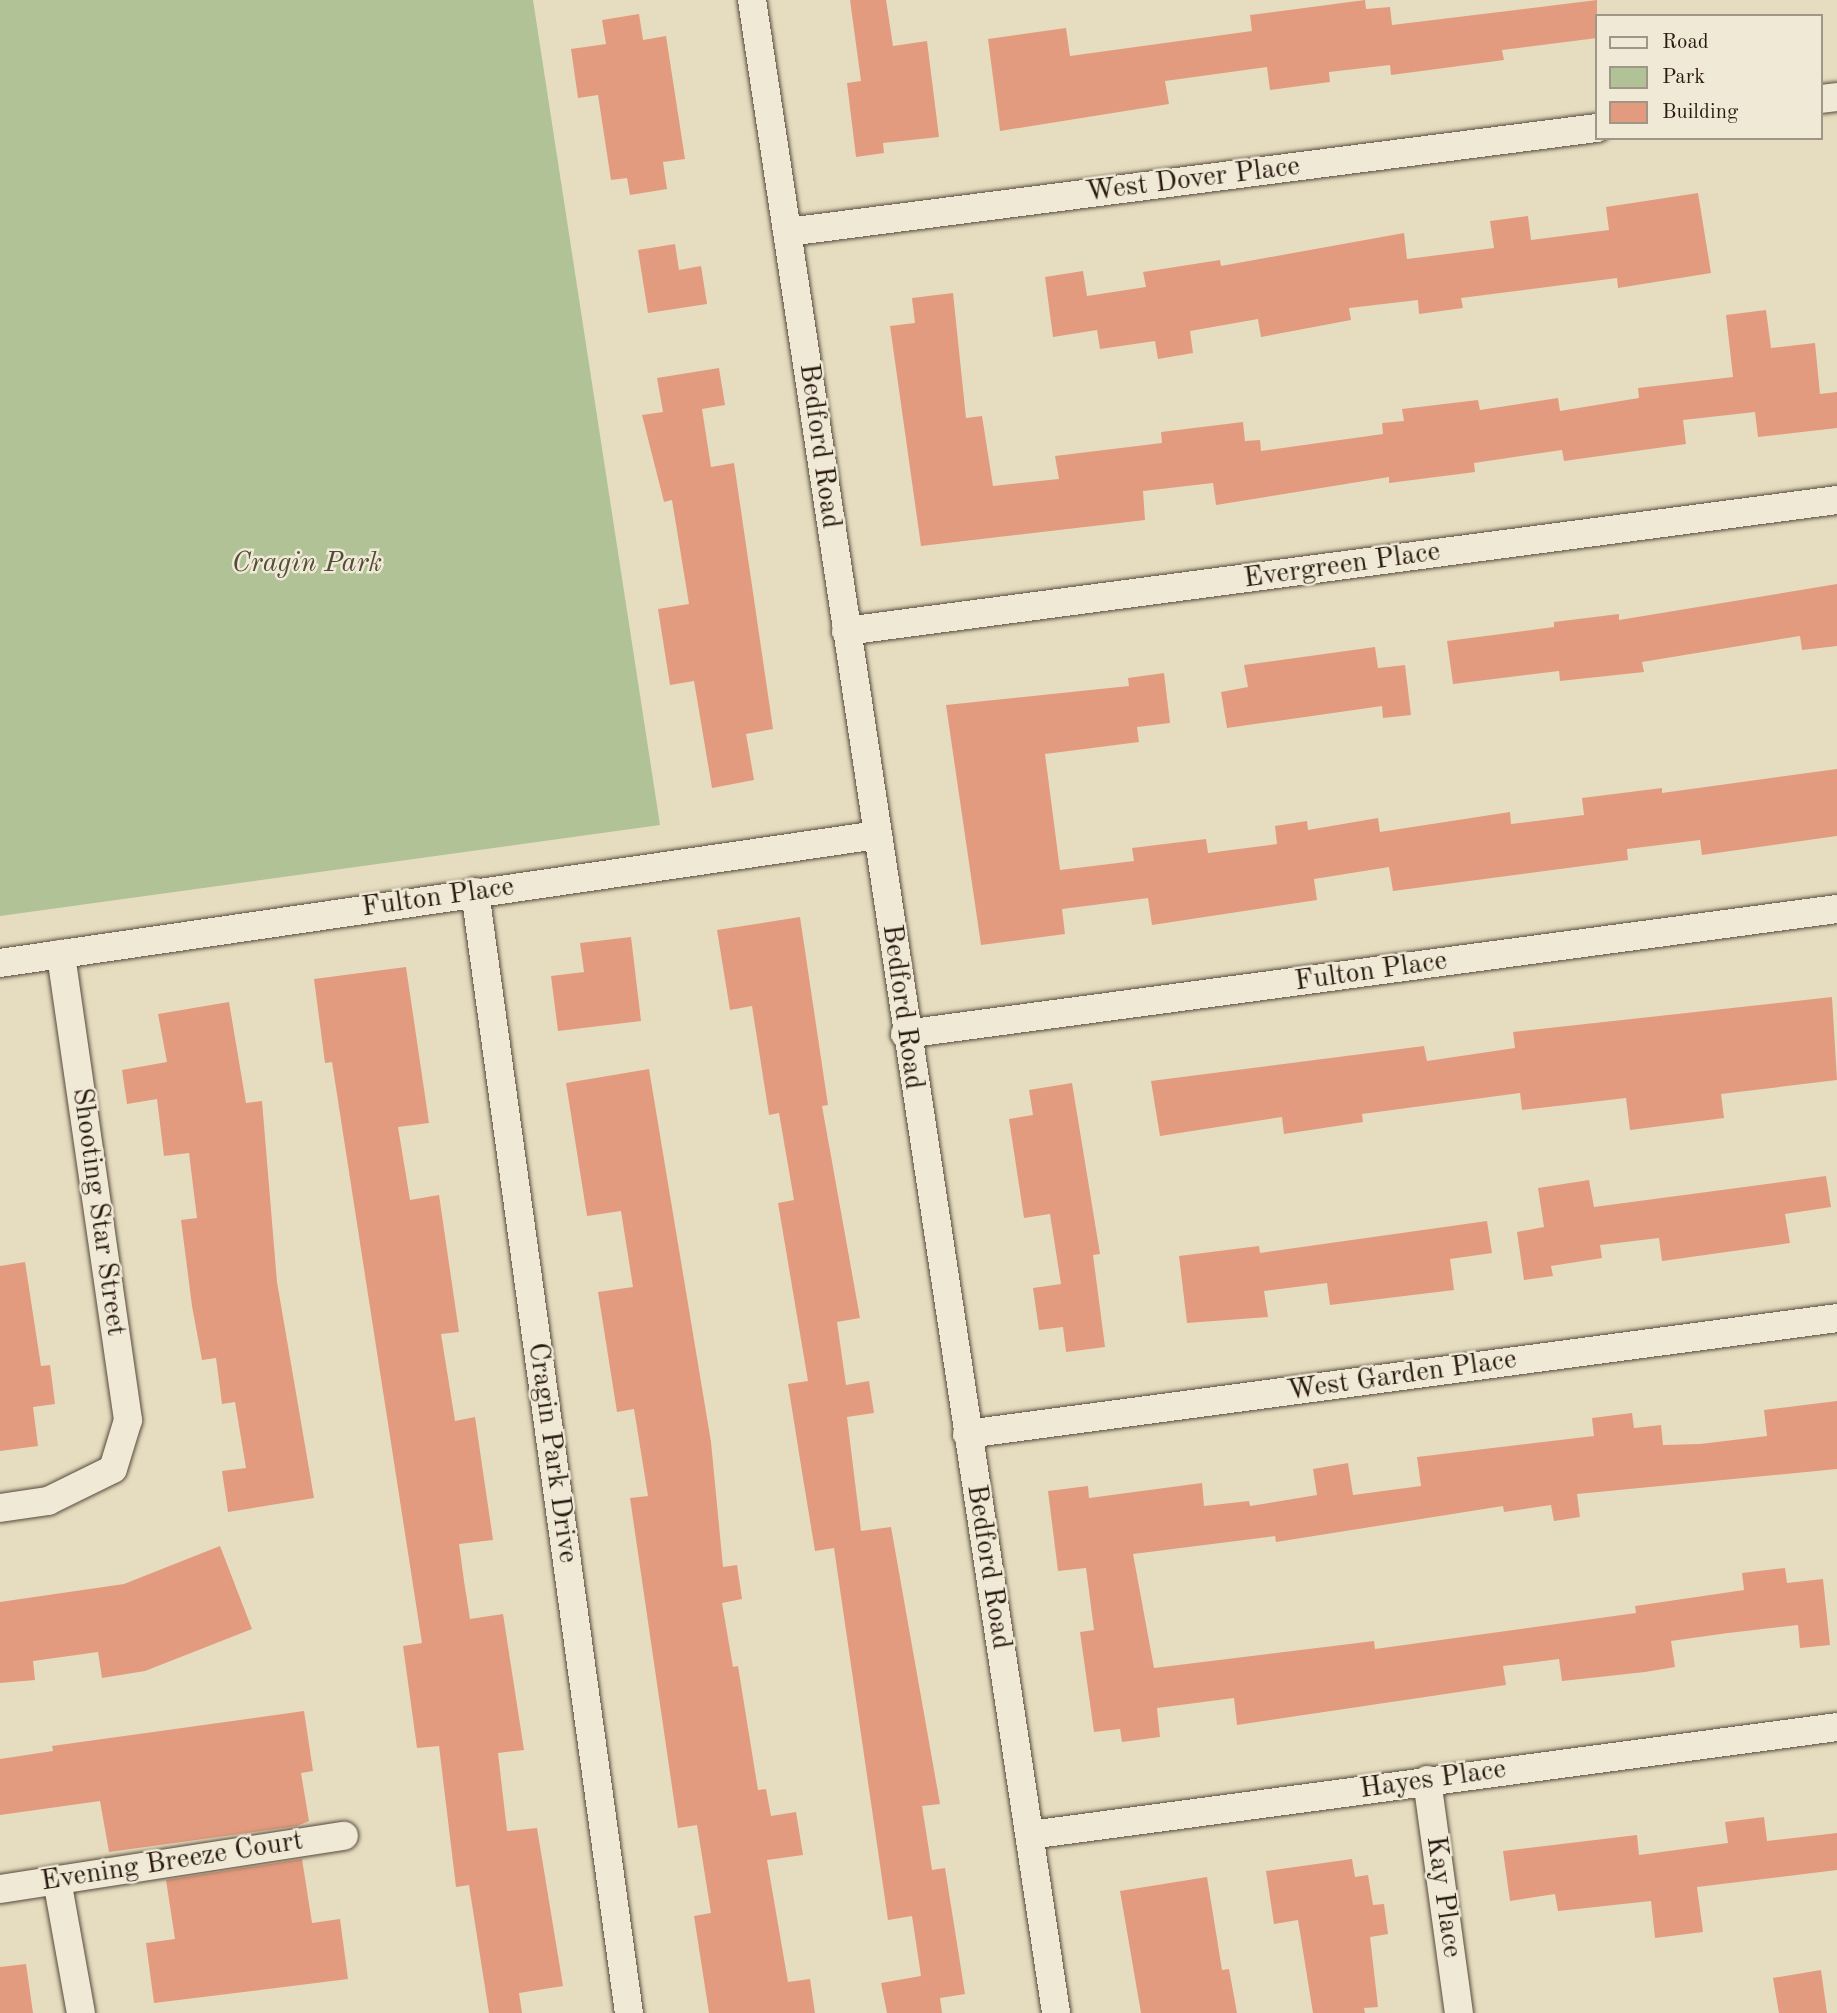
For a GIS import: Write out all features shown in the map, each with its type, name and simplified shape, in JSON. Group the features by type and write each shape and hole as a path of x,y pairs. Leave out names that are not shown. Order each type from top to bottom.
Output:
{"street":[{"name":"Bedford Road","path":"752,0 905,1034 1056,2013"},
{"name":"West Dover Place","path":"788,232 1596,128"},
{"name":"Evergreen Place","path":"846,631 1837,500"},
{"name":"Fulton Place","path":"0,963 877,835"},
{"name":"Cragin Park Drive","path":"475,892 629,2013"},
{"name":"Fulton Place","path":"905,1034 1837,909"},
{"name":"Shooting Star Street","path":"0,1508 48,1501 113,1469 128,1420 61,954"},
{"name":"West Garden Place","path":"967,1434 1837,1318"},
{"name":"Hayes Place","path":"1030,1835 1837,1727"},
{"name":"Kay Place","path":"1427,1780 1459,2013"},
{"name":"Evening Breeze Court","path":"0,1889 344,1836"},
{"path":"57,1880 80,2013"}],"green space":[{"name":"Cragin Park","path":"0,0 533,0 660,825 0,916"}],"building":[{"path":"850,0 886,0 893,46 927,41 939,137 883,143 884,153 856,157 847,83 861,81"},
{"path":"1365,0 1366,9 1390,7 1392,25 1597,0 1596,38 1502,50 1504,60 1391,75 1390,65 1329,72 1330,82 1270,90 1267,67 1165,81 1169,104 1000,131 988,39 1066,28 1070,56 1252,31 1250,15"},
{"path":"639,14 643,40 666,36 685,159 663,162 667,189 630,195 627,178 611,180 598,95 578,98 571,49 606,44 602,20"},
{"path":"1698,193 1711,273 1618,288 1617,278 1461,298 1463,308 1419,314 1418,300 1349,308 1351,320 1261,337 1258,319 1190,331 1193,353 1158,359 1155,341 1100,349 1097,330 1053,337 1045,277 1083,271 1087,296 1146,287 1143,272 1220,260 1221,266 1404,233 1407,259 1494,248 1490,221 1528,216 1531,240 1609,230 1606,207"},
{"path":"675,244 679,270 701,266 707,304 648,313 638,250"},
{"path":"953,293 966,418 982,416 993,486 1059,479 1055,456 1162,443 1161,432 1243,422 1245,441 1260,440 1261,451 1383,434 1382,423 1404,421 1402,409 1478,400 1480,410 1558,398 1560,411 1639,398 1638,388 1733,377 1726,315 1766,310 1771,348 1815,343 1820,394 1837,392 1837,428 1758,437 1755,412 1683,420 1686,444 1564,461 1562,450 1474,463 1475,472 1389,483 1389,477 1216,505 1213,483 1143,491 1145,520 921,546 890,326 915,323 912,298"},
{"path":"719,368 725,405 702,409 711,467 734,463 773,729 746,734 754,780 712,788 694,681 670,685 658,609 689,604 672,500 664,502 642,415 663,412 657,378"},
{"path":"1837,584 1837,646 1802,650 1800,636 1642,662 1644,672 1560,681 1559,671 1453,684 1447,641 1554,627 1554,622 1619,614 1619,620"},
{"path":"1375,647 1378,668 1405,665 1411,715 1383,718 1382,706 1227,728 1221,692 1248,687 1244,665"},
{"path":"1164,673 1170,723 1137,727 1139,742 1045,754 1060,870 1134,861 1132,848 1206,839 1208,853 1277,844 1275,826 1307,821 1308,830 1378,818 1380,832 1510,812 1511,824 1584,815 1582,798 1662,788 1662,793 1837,769 1837,836 1702,855 1700,840 1627,849 1628,860 1393,891 1389,867 1314,879 1317,900 1152,925 1148,898 1062,909 1065,934 981,945 946,705 1129,686 1128,678"},
{"path":"800,917 828,1105 822,1106 860,1318 837,1322 846,1385 869,1381 874,1413 847,1417 861,1531 891,1527 940,1804 922,1806 932,1870 945,1868 965,1994 940,1998 942,2013 887,2013 881,1983 921,1976 912,1916 888,1920 834,1548 815,1551 788,1384 808,1381 778,1203 794,1200 779,1113 769,1115 752,1006 730,1010 717,930"},
{"path":"631,937 641,1021 558,1031 551,976 584,972 580,943"},
{"path":"406,967 429,1123 398,1127 410,1200 439,1195 459,1332 441,1334 455,1421 475,1417 493,1540 459,1544 464,1581 470,1619 503,1614 524,1750 498,1753 507,1831 537,1828 563,1986 519,1993 522,2013 489,2013 469,1885 456,1887 439,1746 417,1748 403,1646 422,1643 332,1062 325,1063 314,979"},
{"path":"1832,997 1837,1080 1721,1094 1724,1118 1630,1130 1626,1098 1522,1110 1520,1093 1362,1114 1363,1122 1284,1134 1282,1117 1160,1136 1151,1081 1424,1046 1427,1061 1515,1048 1513,1032"},
{"path":"229,1002 246,1103 262,1101 277,1282 314,1498 228,1512 222,1471 246,1468 235,1402 222,1404 216,1358 202,1360 192,1306 181,1220 197,1218 189,1153 164,1156 157,1099 127,1104 122,1070 167,1062 158,1014"},
{"path":"649,1069 711,1442 723,1567 737,1565 742,1599 722,1603 733,1667 738,1666 758,1790 766,1789 771,1816 796,1812 803,1855 767,1860 788,1982 810,1979 815,2013 709,2013 694,1916 711,1913 697,1825 678,1828 630,1498 648,1496 634,1409 617,1412 598,1292 633,1287 621,1211 587,1216 566,1083"},
{"path":"1072,1083 1100,1254 1093,1255 1105,1347 1066,1352 1063,1327 1039,1330 1033,1288 1061,1284 1050,1214 1024,1218 1009,1119 1033,1115 1029,1090"},
{"path":"1826,1176 1831,1207 1785,1214 1790,1243 1662,1261 1659,1238 1600,1245 1602,1258 1551,1266 1553,1276 1524,1280 1517,1232 1544,1227 1538,1188 1589,1180 1594,1207"},
{"path":"1487,1221 1492,1253 1450,1259 1454,1290 1330,1305 1327,1283 1264,1291 1268,1317 1187,1323 1179,1256 1259,1246 1260,1253"},
{"path":"25,1262 41,1366 50,1365 55,1404 33,1407 38,1446 0,1451 0,1266"},
{"path":"1837,1401 1837,1469 1577,1494 1580,1517 1554,1521 1551,1505 1504,1512 1503,1506 1276,1542 1275,1536 1133,1554 1154,1668 1374,1641 1375,1649 1636,1613 1635,1606 1744,1590 1742,1573 1785,1568 1787,1583 1823,1579 1830,1645 1800,1648 1798,1625 1728,1633 1671,1641 1675,1667 1645,1672 1562,1681 1559,1659 1503,1666 1506,1685 1237,1725 1234,1698 1157,1708 1160,1737 1122,1742 1120,1729 1094,1732 1080,1632 1094,1630 1086,1568 1058,1571 1048,1491 1088,1486 1089,1498 1202,1483 1204,1506 1249,1501 1250,1506 1317,1495 1313,1469 1348,1463 1353,1495 1421,1486 1417,1457 1594,1436 1592,1418 1632,1413 1634,1428 1661,1425 1663,1445 1700,1444 1767,1436 1764,1410"},
{"path":"220,1546 252,1629 145,1671 102,1678 98,1652 33,1661 35,1680 0,1683 0,1602 124,1584"},
{"path":"304,1711 313,1771 301,1773 309,1821 297,1826 109,1852 100,1801 0,1815 0,1759 53,1751 52,1746"},
{"path":"1764,1817 1767,1841 1837,1833 1837,1870 1697,1887 1703,1932 1655,1938 1651,1901 1558,1911 1555,1894 1510,1901 1503,1851 1637,1835 1639,1855 1728,1843 1725,1822"},
{"path":"302,1859 312,1923 340,1919 348,1979 154,2003 146,1943 175,1939 166,1880"},
{"path":"1352,1859 1355,1877 1368,1875 1373,1905 1384,1904 1388,1934 1370,1937 1378,2007 1364,2008 1365,2013 1313,2013 1298,1920 1274,1924 1266,1871"},
{"path":"1207,1877 1222,1970 1229,1969 1237,2013 1141,2013 1120,1891"},
{"path":"26,1964 33,2013 0,2013 0,1967"},
{"path":"1821,1970 1827,2013 1779,2013 1773,1978"}]}
